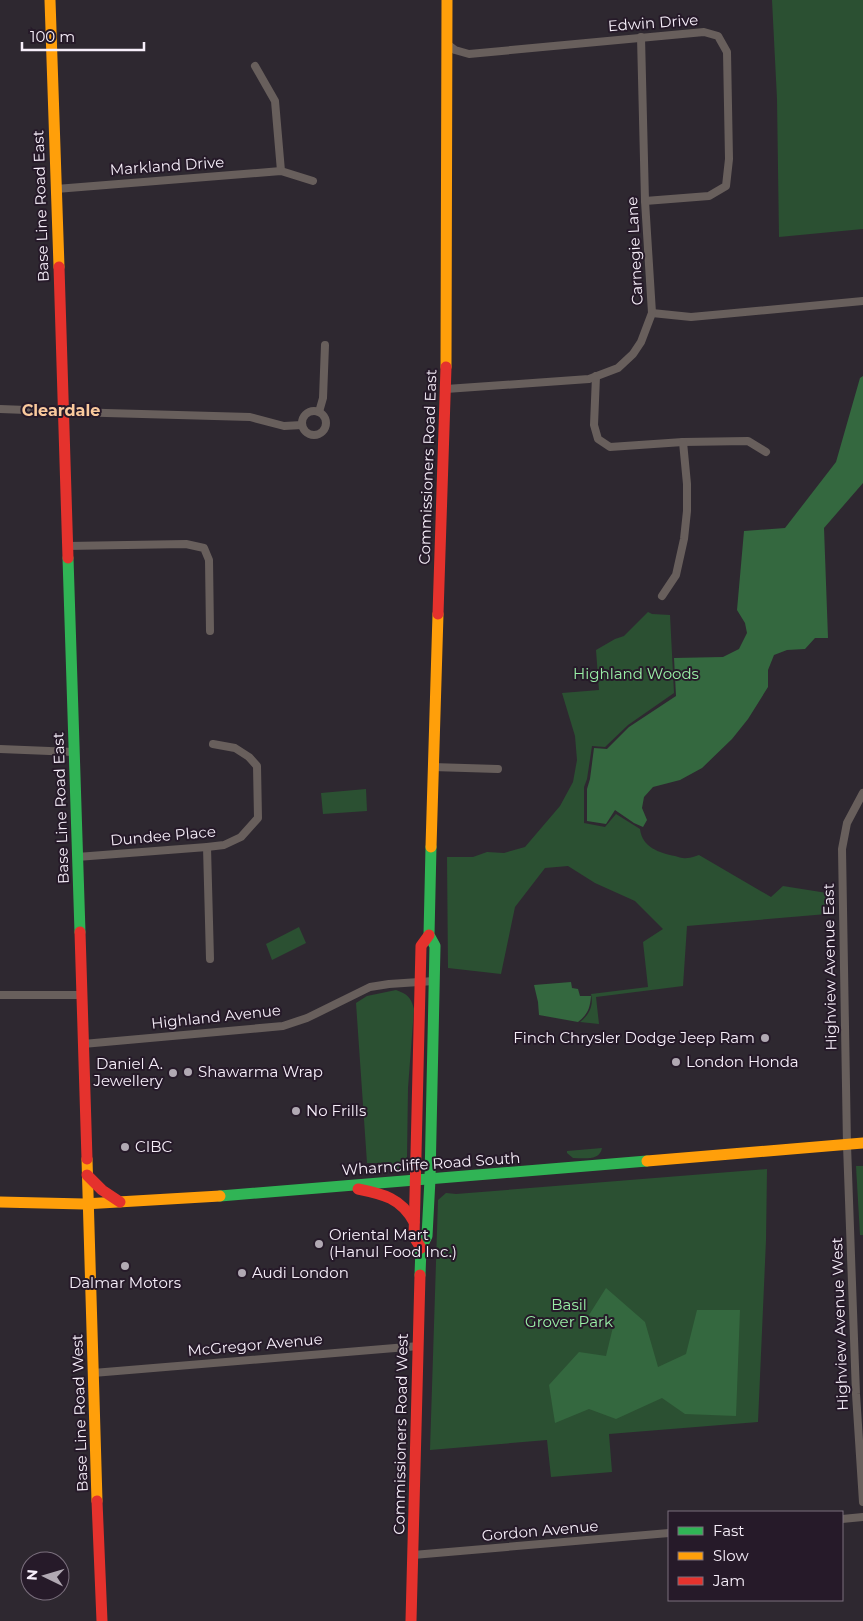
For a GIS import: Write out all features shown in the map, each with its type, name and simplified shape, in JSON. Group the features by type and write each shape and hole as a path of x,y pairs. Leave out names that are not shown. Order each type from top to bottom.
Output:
{"main road":[{"name":"Base Line Road East","path":"50,0 88,1204"},
{"name":"Commissioners Road East","path":"430,1179 435,946 429,935 432,767 446,389 447,0"},
{"name":"Commissioners Road East","path":"414,1180 421,946 429,935"},
{"name":"Wharncliffe Road South","path":"0,1202 88,1204 120,1202 346,1186 863,1143"},
{"path":"88,1175 102,1190 120,1202"},
{"name":"Commissioners Road West","path":"410,1621 421,1248 427,1236 430,1179"},
{"name":"Commissioners Road West","path":"414,1180 414,1237 421,1248"},
{"path":"346,1186 392,1197 404,1207 414,1223"},
{"name":"Base Line Road West","path":"88,1204 94,1431 102,1621"}],"street":[{"name":"Edwin Drive","path":"447,44 455,50 469,54 704,32 718,36 727,52 729,159 726,186 709,196 645,201"},
{"name":"Carnegie Lane","path":"446,389 589,379 618,368 633,354 641,342 652,313 645,201 640,37"},
{"path":"256,66 275,101 280,171"},
{"name":"Markland Drive","path":"56,189 280,171 313,181"},
{"path":"652,313 691,317 863,301"},
{"path":"318,412 323,398 325,345"},
{"path":"596,376 594,425 598,438 610,447 683,442 748,441 766,452"},
{"path":"0,408 63,412 250,417 284,426 302,425"},
{"path":"312,411 324,416 326,422 325,428 316,436 309,435 304,431 302,425 302,419 312,411"},
{"path":"662,596 676,576 684,539 687,484 683,442"},
{"path":"67,546 186,544 204,548 209,560 210,631"},
{"name":"Dundee Place","path":"77,857 207,847 224,845 241,838 258,818 257,766 249,757 235,748 213,744"},
{"path":"0,749 74,752"},
{"path":"432,767 498,769"},
{"name":"Highview Avenue East","path":"847,1144 842,850 847,823 863,793"},
{"path":"207,847 210,959"},
{"name":"Highland Avenue","path":"83,1044 283,1026 307,1018 370,987 434,981"},
{"path":"0,995 82,995"},
{"name":"Highview Avenue West","path":"847,1144 856,1394 863,1502"},
{"name":"McGregor Avenue","path":"93,1373 419,1346"},
{"path":"843,1519 863,1517"},
{"name":"Gordon Avenue","path":"413,1555 668,1533"}],"green space":[{"path":"772,0 863,0 863,229 779,237 777,99"},
{"name":"Highland Woods","path":"863,376 863,483 824,528 828,638 815,638 805,649 787,650 774,655 768,670 768,687 748,719 732,739 702,768 680,780 653,787 644,797 642,808 647,820 643,827 615,810 606,824 587,821 587,789 594,748 607,749 629,727 676,696 674,658 723,657 739,649 747,633 745,623 737,610 744,531 785,528 836,462 860,378"},
{"name":"Highland Woods","path":"648,612 670,615 674,693 628,725 605,747 592,746 584,787 584,823 605,827 616,814 640,829 644,840 652,848 682,858 699,855 771,897 783,886 827,893 827,914 687,926 683,986 596,997 599,1024 580,1022 590,1010 591,994 648,987 643,942 663,929 635,901 595,883 568,866 545,868 515,907 501,974 448,968 447,857 473,857 487,852 504,853 525,847 560,806 573,782 577,760 575,736 562,693 599,690 596,650 624,636"},
{"path":"366,789 367,811 323,814 321,793"},
{"path":"299,927 306,943 272,960 266,944"},
{"path":"571,982 572,988 578,989 580,996 591,996 588,1011 584,1016 578,1022 539,1015 534,985"},
{"path":"396,990 408,996 414,1009 408,1088 407,1157 404,1166 397,1172 390,1163 367,1163 356,1003 367,996"},
{"path":"602,1148 598,1155 591,1158 573,1158 567,1153 567,1151"},
{"path":"856,1166 863,1166 863,1235 860,1235"},
{"name":"Basil Grover Park","path":"767,1169 766,1240 758,1422 609,1434 612,1472 551,1477 547,1440 430,1450 438,1200 446,1193 456,1194"},
{"path":"606,1288 645,1322 658,1367 686,1354 697,1310 740,1310 736,1416 685,1414 662,1398 616,1419 589,1409 555,1423 549,1385 579,1352 606,1356 613,1327 589,1315"}],"traffic: fast":[{"path":"68,558 80,932"},
{"path":"420,1275 421,1248 427,1236 430,1179 435,946 429,935 431,847"},
{"path":"220,1196 647,1161"}],"traffic: slow":[{"path":"50,0 59,267"},
{"path":"446,367 447,0"},
{"path":"431,847 438,614"},
{"path":"647,1161 863,1143"},
{"path":"87,1159 97,1501"},
{"path":"0,1202 84,1204 220,1196"}],"traffic: jam":[{"path":"59,267 68,558"},
{"path":"438,614 446,367"},
{"path":"80,932 87,1159"},
{"path":"421,1248 414,1237 421,946 429,935"},
{"path":"87,1175 102,1190 120,1202"},
{"path":"358,1189 383,1195 397,1202 414,1222"},
{"path":"411,1621 420,1275"},
{"path":"97,1501 102,1621"}],"place":[{"name":"Finch Chrysler Dodge Jeep Ram","path":"765,1038"},
{"name":"London Honda","path":"676,1062"},
{"name":"Shawarma Wrap","path":"188,1072"},
{"name":"Daniel A. Jewellery","path":"173,1073"},
{"name":"No Frills","path":"296,1111"},
{"name":"CIBC","path":"125,1147"},
{"name":"Oriental Mart (Hanul Food Inc.)","path":"319,1244"},
{"name":"Dalmar Motors","path":"125,1266"},
{"name":"Audi London","path":"242,1273"}],"district":[{"name":"Cleardale","path":"61,410"}]}
